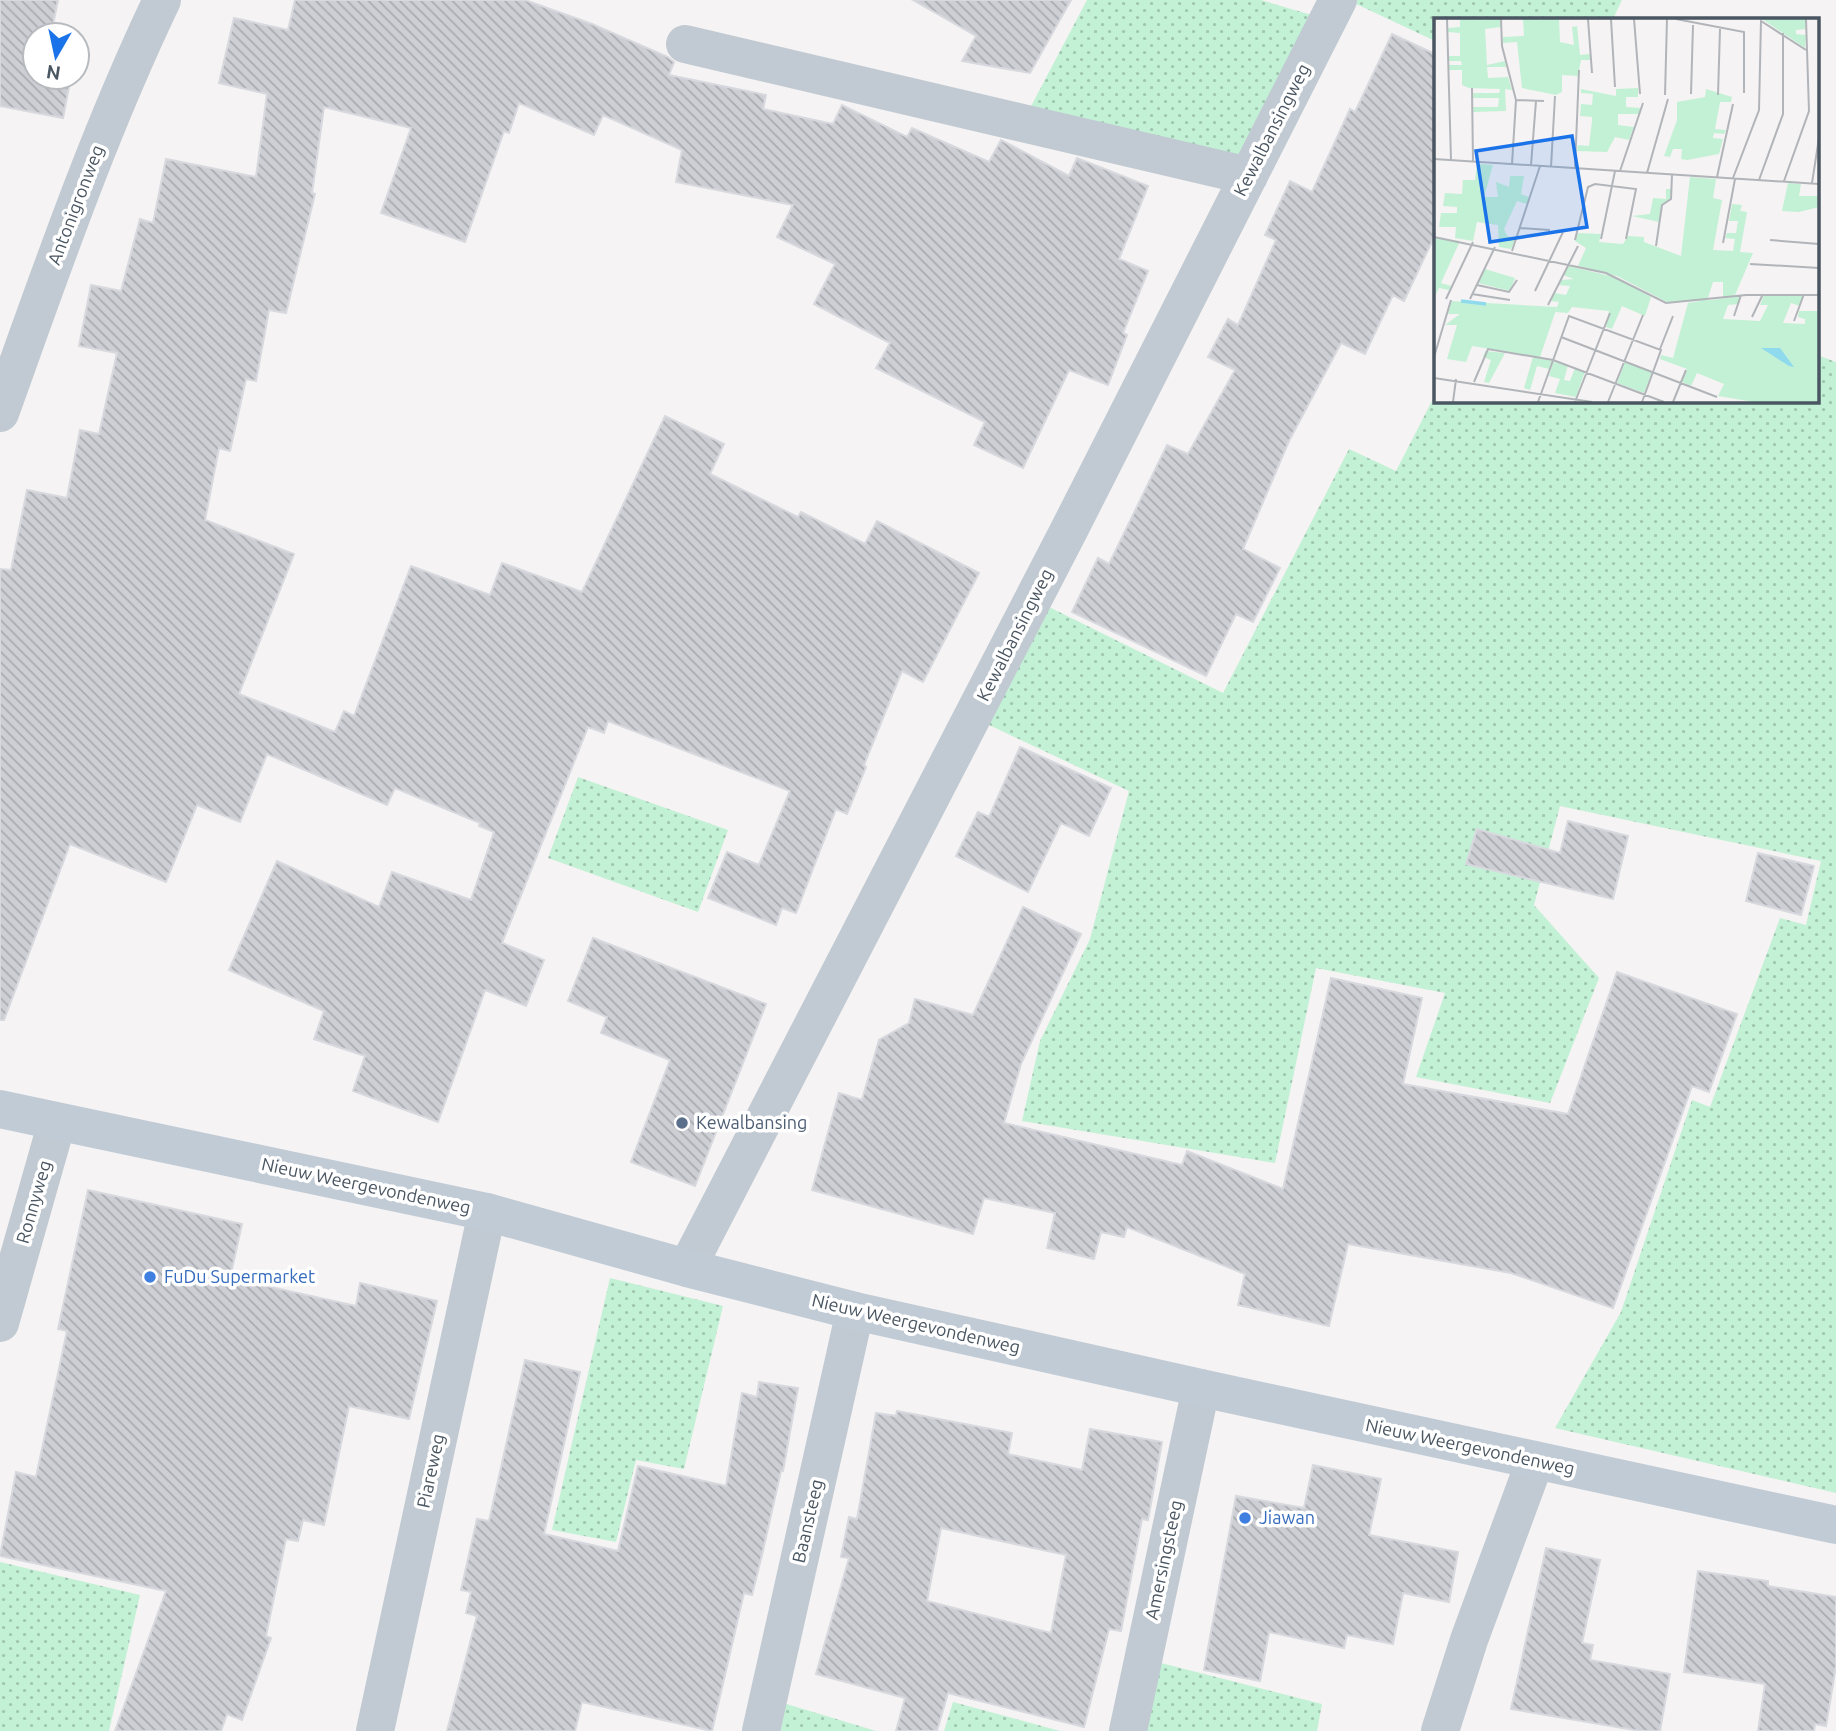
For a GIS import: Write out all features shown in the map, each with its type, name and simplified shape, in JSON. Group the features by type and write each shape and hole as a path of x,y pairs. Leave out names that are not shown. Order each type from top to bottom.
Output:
{"street":[{"name":"Antonigronweg","path":"0,413 70,216 162,0"},
{"name":"Kewalbansingweg","path":"687,1268 1063,542 1338,0"},
{"path":"685,44 1249,176"},
{"name":"Nieuw Weergevondenweg","path":"0,1109 487,1212 687,1268 855,1311 1836,1525"},
{"name":"Ronnyweg","path":"0,1323 57,1122"},
{"name":"Piareweg","path":"375,1731 487,1212"},
{"name":"Baansteeg","path":"761,1731 855,1311"},
{"name":"Amersingsteeg","path":"1128,1731 1201,1388"},
{"path":"1440,1731 1469,1640 1535,1461"}],"green space":[{"path":"1087,0 1261,0 1315,16 1248,154 1232,158 1029,110"},
{"path":"1622,0 1613,18 1434,18 1434,41 1352,2"},
{"path":"1818,355 1836,362 1836,1493 1555,1428 1621,1312 1692,1100 1710,1107 1780,918 1806,925 1821,861 1560,806 1534,905 1599,978 1550,1103 1416,1077 1445,993 1316,968 1275,1163 1022,1121 1040,1041 1090,939 1129,791 989,725 1049,607 1223,693 1349,449 1396,471 1434,397 1434,402 1818,402"},
{"path":"578,777 728,830 698,912 548,858"},
{"path":"610,1278 723,1306 684,1469 636,1460 616,1542 552,1530"},
{"path":"0,1562 140,1595 109,1731 0,1731"},
{"path":"1157,1662 1322,1704 1317,1731 1143,1731"},
{"path":"780,1702 876,1731 773,1731"},
{"path":"953,1702 1060,1731 944,1731"}],"building":[{"path":"0,0 58,0 54,21 21,21 21,91 68,91 63,118 0,106"},
{"path":"295,0 525,0 592,24 668,57 674,62 669,75 766,95 763,109 833,124 842,105 907,137 912,128 989,162 1001,140 1069,176 1077,158 1148,186 1119,259 1148,271 1123,333 1127,335 1108,385 1069,370 1023,468 974,445 985,422 876,368 890,343 814,304 835,264 777,237 793,205 676,182 682,150 603,115 594,135 519,103 509,133 504,131 465,242 381,213 411,128 324,107 312,193 315,194 286,313 269,310 256,381 246,379 230,451 219,448 205,520 294,554 239,694 335,732 344,711 354,716 411,566 490,595 502,563 582,592 665,416 724,444 710,474 798,517 801,512 865,544 877,521 979,573 923,682 902,671 847,814 836,809 796,913 782,908 776,925 708,898 727,852 759,865 790,791 608,721 604,733 588,727 502,943 544,960 526,1006 485,990 438,1122 353,1091 365,1056 314,1039 324,1011 229,970 277,861 379,907 392,872 471,900 494,832 479,826 480,823 395,788 387,805 267,754 240,822 197,805 166,882 70,844 4,1020 0,1020 0,569 11,570 27,490 67,498 80,430 99,434 117,353 79,346 91,285 121,291 140,219 153,223 166,159 256,177 267,94 219,83 234,18 288,30"},
{"path":"913,0 1071,0 1030,73 962,61 976,36"},
{"path":"1392,34 1434,54 1434,237 1404,301 1393,295 1365,354 1341,343 1289,441 1243,549 1280,568 1253,622 1236,614 1206,676 1072,612 1098,558 1109,564 1167,445 1188,454 1235,370 1208,357 1228,319 1238,325 1276,240 1265,235 1290,181 1312,192 1350,109 1355,112"},
{"path":"1020,747 1111,788 1089,836 1061,823 1028,892 956,856 978,812 989,817"},
{"path":"1568,821 1628,836 1613,899 1466,864 1477,829 1560,853"},
{"path":"1758,853 1814,866 1801,915 1746,901"},
{"path":"1023,907 1081,934 1021,1064 1004,1123 1182,1165 1187,1151 1283,1189 1331,978 1422,998 1403,1084 1568,1114 1617,972 1737,1014 1709,1092 1692,1086 1613,1308 1511,1273 1348,1244 1329,1326 1238,1305 1245,1274 1127,1227 1124,1237 1101,1232 1094,1259 1047,1248 1055,1213 984,1198 973,1234 812,1190 839,1093 862,1100 879,1040 909,1023 915,999 973,1015"},
{"path":"593,938 766,1004 695,1186 631,1162 670,1060 601,1033 607,1017 568,1001"},
{"path":"88,1190 242,1224 230,1278 356,1306 360,1283 437,1301 409,1419 349,1406 324,1525 303,1520 298,1541 286,1539 266,1636 271,1638 242,1720 227,1714 221,1731 115,1731 166,1591 0,1556 16,1472 36,1477 67,1331 58,1329"},
{"path":"525,1360 580,1372 544,1534 618,1551 638,1466 726,1486 742,1393 757,1397 759,1382 798,1388 783,1471 752,1595 744,1593 712,1731 582,1702 575,1731 447,1731 477,1616 466,1613 471,1592 461,1590 477,1519 489,1521"},
{"path":"897,1411 1012,1433 1008,1454 1082,1470 1090,1429 1162,1442 1148,1520 1142,1519 1121,1631 1109,1629 1084,1727 948,1693 937,1731 896,1731 905,1698 816,1674 849,1558 841,1557 849,1517 857,1519 876,1413 896,1416","holes":["941,1528 1066,1555 1051,1633 927,1601"]},
{"path":"1313,1465 1381,1479 1369,1535 1458,1552 1449,1602 1403,1593 1393,1644 1347,1635 1344,1648 1269,1632 1260,1681 1204,1670 1236,1496 1304,1508"},
{"path":"1546,1548 1600,1560 1582,1643 1593,1645 1590,1660 1670,1674 1660,1731 1640,1731 1511,1709"},
{"path":"1698,1571 1768,1581 1768,1586 1836,1597 1836,1666 1826,1726 1815,1724 1814,1731 1758,1731 1765,1684 1684,1672"}],"place":[{"name":"Kewalbansing","path":"682,1123"},
{"name":"FuDu Supermarket","path":"150,1277"},
{"name":"Jiawan","path":"1245,1518"}]}
